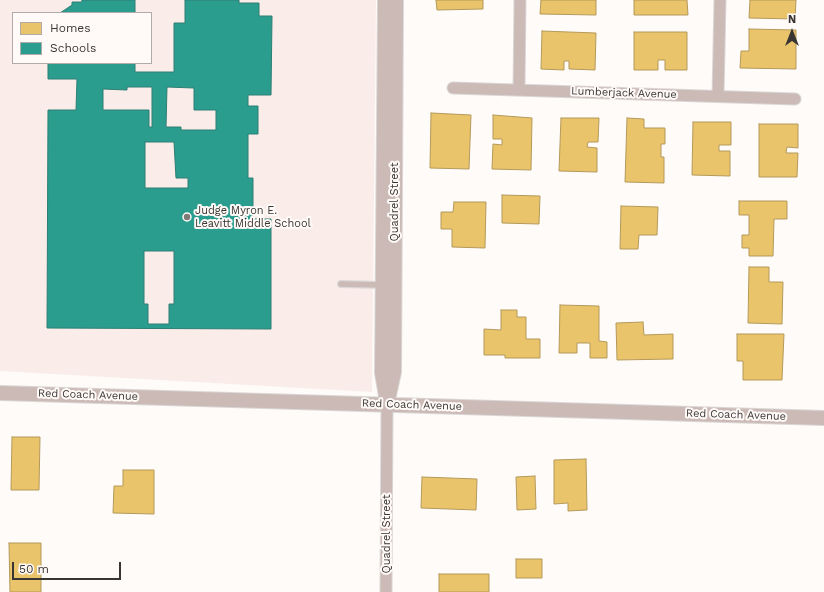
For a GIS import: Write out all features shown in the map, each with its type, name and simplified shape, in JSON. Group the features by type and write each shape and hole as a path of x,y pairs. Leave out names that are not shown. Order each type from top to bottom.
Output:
{"street":[{"name":"Quadrel Street","path":"386,0 389,285 394,372 387,404 386,592"},
{"name":"Quadrel Street","path":"389,285 396,0"},
{"path":"519,90 520,0"},
{"path":"718,96 720,0"},
{"name":"Lumberjack Avenue","path":"453,88 795,99"},
{"name":"Red Coach Avenue","path":"0,392 824,418"}],"lane":[{"path":"341,284 389,285"}],"shaded area":[{"name":"Judge Myron E. Leavitt Middle School","path":"0,0 376,0 372,392 0,371"}],"building: Homes":[{"path":"436,0 483,0 483,9 437,10"},
{"path":"541,0 596,0 596,15 540,14"},
{"path":"634,0 687,0 688,15 634,15"},
{"path":"750,0 796,0 795,19 749,18"},
{"path":"749,29 796,30 796,69 740,68 741,51 749,51"},
{"path":"542,31 596,33 595,70 569,69 569,61 564,61 564,70 541,69"},
{"path":"634,32 687,32 687,70 665,70 665,60 658,60 658,70 634,70"},
{"path":"431,113 471,115 469,169 430,168"},
{"path":"493,115 532,118 531,170 492,169 493,144 502,145 502,139 493,139"},
{"path":"561,118 599,118 598,142 588,142 587,147 597,148 597,172 559,171"},
{"path":"627,118 644,119 644,128 665,128 665,144 661,144 661,157 664,157 664,183 625,182"},
{"path":"693,122 731,122 731,145 719,145 719,151 730,151 730,176 692,175"},
{"path":"759,124 798,124 798,148 787,147 786,153 798,153 797,177 759,177"},
{"path":"502,195 540,196 539,224 502,223"},
{"path":"739,201 787,201 787,219 774,219 773,256 749,256 749,248 742,248 742,235 749,235 749,215 739,215"},
{"path":"454,202 486,202 485,248 452,247 452,229 441,229 441,212 453,212"},
{"path":"621,206 658,207 657,235 639,235 638,249 620,249"},
{"path":"749,267 769,267 769,282 783,282 782,324 748,323"},
{"path":"560,305 599,306 599,341 607,342 607,358 590,358 590,343 577,343 577,353 559,353"},
{"path":"501,310 517,310 517,317 526,317 526,339 540,339 540,358 505,358 505,355 484,355 484,329 501,330"},
{"path":"643,322 644,335 673,334 673,359 617,360 616,323"},
{"path":"737,334 784,334 782,380 743,380 743,361 737,361"},
{"path":"12,437 40,437 39,490 11,490"},
{"path":"586,459 587,510 568,511 568,503 554,504 554,460"},
{"path":"123,470 154,470 154,514 113,513 114,486 123,486"},
{"path":"535,476 536,509 517,510 516,477"},
{"path":"422,477 477,479 476,510 421,508"},
{"path":"9,543 41,543 41,592 10,592"},
{"path":"516,559 542,559 542,578 516,578"},
{"path":"439,574 489,574 489,592 439,592"}],"building: Schools":[{"path":"82,0 135,0 135,12 62,12 72,5 72,2 82,2"},
{"path":"185,0 239,0 239,3 259,3 259,16 272,16 271,95 248,95 248,106 258,106 258,134 248,134 248,178 253,178 253,219 271,219 271,329 47,328 48,110 76,110 77,79 48,79 48,64 135,64 135,72 174,72 174,23 185,23","holes":["127,87 152,87 152,127 149,127 149,110 103,110 103,89 127,90","167,87 194,88 194,110 216,110 216,130 181,130 181,127 166,127","145,142 174,142 176,178 188,178 188,188 145,188","144,251 174,251 174,304 169,304 169,324 148,324 148,304 144,304"]}],"place":[{"name":"Judge Myron E. Leavitt Middle School","path":"187,217"}]}
